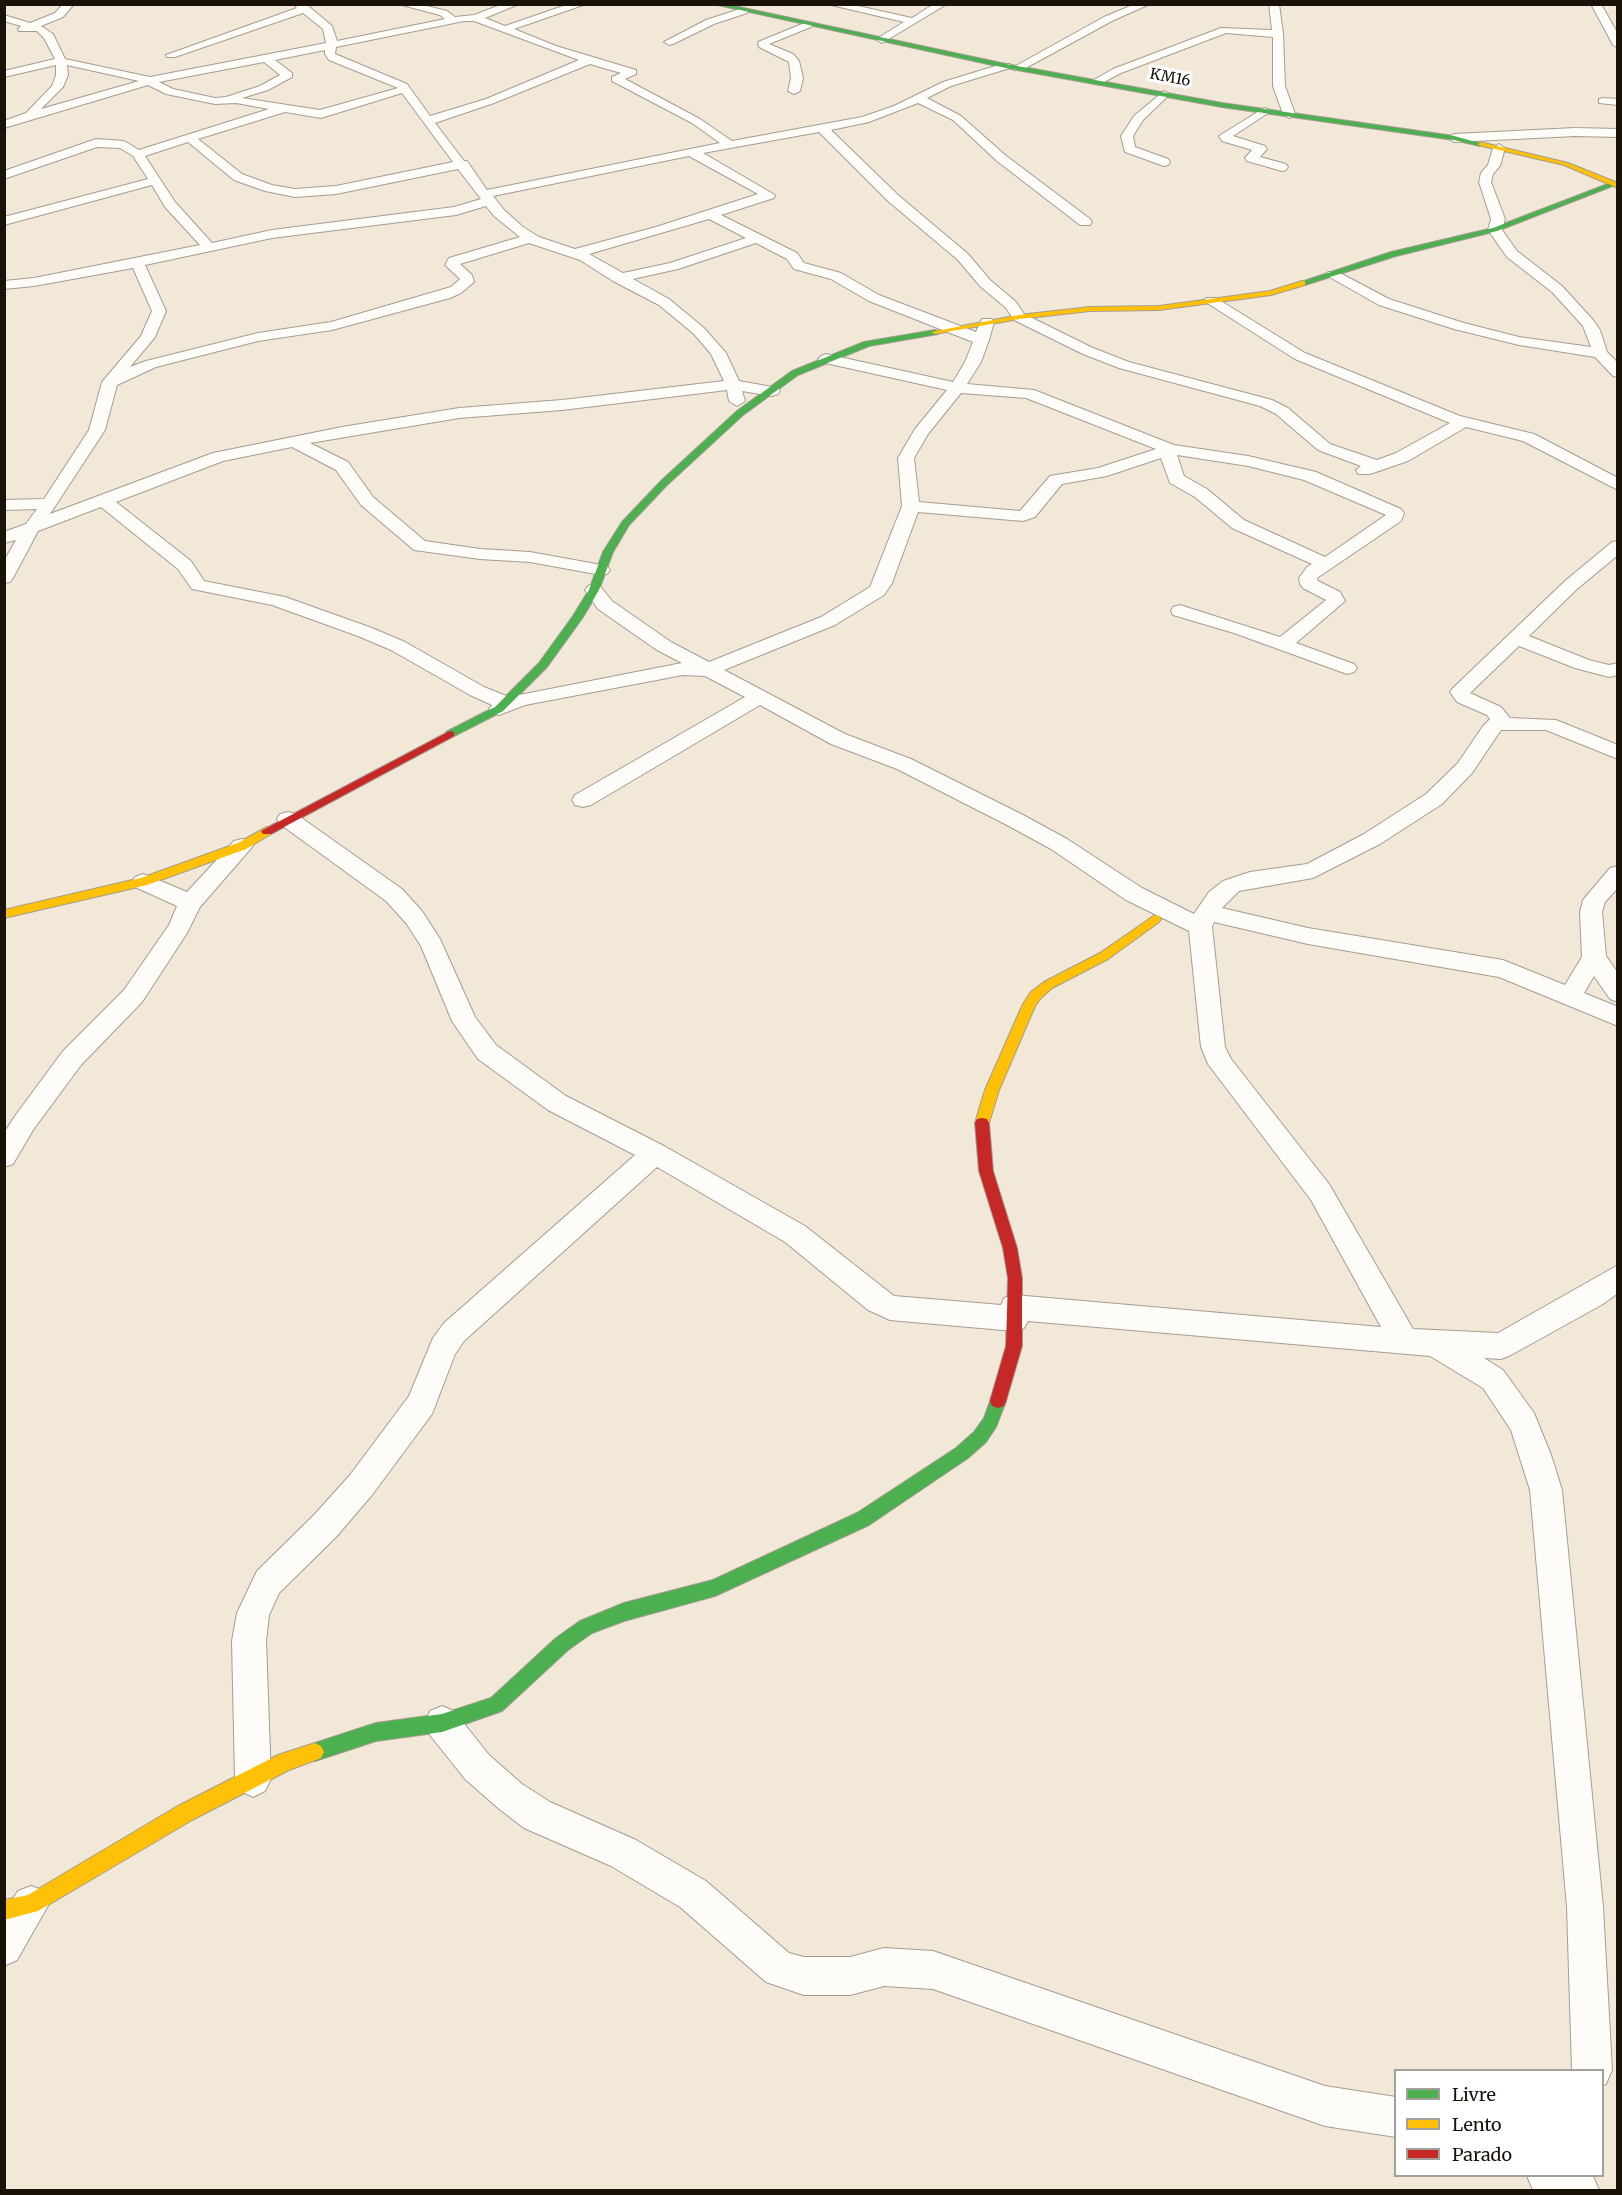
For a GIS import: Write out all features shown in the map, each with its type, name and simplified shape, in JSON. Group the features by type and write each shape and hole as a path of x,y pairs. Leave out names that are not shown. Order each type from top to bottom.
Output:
{"street":[{"path":"9,34 59,15 69,4"},
{"path":"403,4 442,13 453,20"},
{"path":"4,125 150,80 266,59 453,20 475,18 514,4"},
{"path":"505,29 581,4"},
{"name":"KM16","path":"715,4 1012,67 1264,111 1454,138 1566,164 1616,185"},
{"path":"832,4 913,21"},
{"path":"882,40 942,4"},
{"path":"4,285 210,249 279,232 456,212 489,197 691,152 865,120 947,84 1012,67 1108,19 1145,4"},
{"path":"1274,4 1278,34 1280,86 1289,114"},
{"path":"1596,4 1617,45"},
{"path":"171,55 302,7 328,28 330,54 333,58 393,80 405,89 507,221 531,238 576,253 664,302 705,337 718,353 734,385 740,413"},
{"path":"669,42 710,22 743,11"},
{"path":"4,18 34,26 48,36 62,61 62,75 57,87 25,117"},
{"path":"475,18 552,48 632,72 616,79 696,121 732,146"},
{"path":"1603,18 1617,18"},
{"path":"794,92 797,78 794,61 789,56 763,45 763,42 807,25"},
{"path":"1098,81 1117,71 1225,30 1278,34"},
{"path":"220,101 264,88 288,75 266,59"},
{"path":"428,121 490,101 589,60"},
{"path":"4,74 62,61 150,80 170,92 220,101 236,100 310,114 321,114 405,89"},
{"path":"250,104 264,88"},
{"path":"1164,94 1138,118 1127,136 1128,149 1164,162"},
{"path":"918,98 957,118 1001,158 1085,222"},
{"path":"1603,101 1617,102"},
{"path":"250,104 257,117"},
{"path":"138,154 284,108"},
{"path":"1264,111 1225,136 1261,149 1251,158 1282,167"},
{"path":"823,129 893,198 963,257 985,283 1011,305 1019,316 1088,351 1124,365 1266,403 1282,411 1324,447 1378,466"},
{"path":"1454,138 1617,132"},
{"path":"191,139 238,177 269,188 295,193 336,190 463,164"},
{"path":"4,175 96,143 115,143 138,154 170,204 210,249"},
{"path":"1495,230 1498,219 1485,182 1487,173 1494,166 1499,148"},
{"path":"576,253 661,230 769,195 691,152"},
{"path":"4,221 154,181"},
{"path":"502,706 543,665 594,590 608,552 625,524 664,483 740,413 795,373 867,344 1019,316 1090,309 1159,308 1270,293 1394,254 1495,230 1616,185"},
{"path":"709,214 792,256 799,266 836,276 874,298 982,340"},
{"path":"1495,230 1512,254 1557,289 1588,323 1593,330 1600,353 1617,373"},
{"path":"110,382 151,364 258,337 332,326 444,295 456,290 466,282 467,278 452,265 454,261 531,238"},
{"path":"618,278 673,266 756,239"},
{"path":"4,578 30,530 97,430 110,382 148,337 159,311 137,263"},
{"path":"1333,275 1393,306 1459,326 1520,340 1600,353"},
{"path":"1211,301 1300,356 1464,422 1528,437 1617,485"},
{"path":"4,914 143,882 242,846 288,819 502,706 520,700 683,669 708,670 828,621 877,591 884,583 911,506 906,458 921,432 957,388 973,362 987,322"},
{"path":"139,349 151,364"},
{"path":"826,359 957,388 1028,393 1169,449 1287,469 1326,482 1395,513 1395,518 1313,571 1308,578 1309,584 1333,596 1336,601 1283,644"},
{"path":"4,538 219,458 294,442 451,414 562,405 734,385 772,391"},
{"path":"1326,482 1402,457 1464,422"},
{"path":"294,442 342,466 367,501 420,546 480,554 530,557 601,570"},
{"path":"911,506 1023,516 1029,513 1056,480 1101,472 1169,449"},
{"path":"1169,449 1176,479 1201,493 1238,524 1326,564"},
{"path":"105,502 185,565 198,585 278,601 365,632 398,646 502,706"},
{"path":"4,505 49,504"},
{"path":"1504,723 1494,711 1464,698 1460,692 1571,585 1617,546"},
{"path":"594,590 605,604 664,646 838,739 903,764 1015,819 1059,844 1134,894 1155,912 1503,969 1617,1017"},
{"path":"1180,610 1347,668"},
{"path":"1517,638 1582,664 1609,671 1617,669"},
{"path":"583,800 758,698"},
{"path":"1404,1341 1320,1192 1221,1064 1213,1047 1203,919 1217,898 1231,886 1250,880 1305,873 1391,827 1434,799 1465,768 1490,729 1504,723 1549,724 1617,753"},
{"path":"288,819 394,895 414,917 432,945 464,1021 487,1052 557,1103 655,1153 795,1234 878,1301 890,1308 1014,1332 1046,1309 1435,1344 1501,1346 1593,1295 1617,1277"},
{"path":"4,1157 24,1123 72,1058 133,996 179,927 190,903 242,846"},
{"path":"1617,873 1594,900 1591,912 1594,957 1617,993"},
{"path":"143,882 190,903"},
{"path":"4,1947 18,1907 184,1813 285,1762 376,1732 442,1723 496,1705 562,1644 586,1627 624,1612 715,1588 863,1519 962,1453 985,1429 1001,1394 1014,1332 1015,1278 1010,1248 986,1171 984,1153 982,1119 992,1090 1029,1004 1036,995 1048,985 1104,956 1155,912"},
{"path":"1570,997 1594,957"},
{"path":"253,1779 249,1641 253,1613 268,1582 325,1526 375,1466 421,1404 443,1347 454,1332 655,1153"},
{"path":"1435,1344 1493,1379 1523,1423 1536,1455 1546,1490 1585,1906 1592,2069"},
{"path":"1493,1379 1501,1346"},
{"path":"442,1723 477,1767 510,1796 537,1815 623,1853 693,1894 779,1969 804,1976 850,1976 884,1967 933,1970 1325,2106 1394,2117"},
{"path":"1551,2177 1579,2190"}],"traffic: fast":[{"path":"715,4 1006,66 1222,105 1454,138 1480,144"},
{"path":"1302,283 1394,254 1495,230 1613,184"},
{"path":"450,734 499,709 543,665 578,617 594,590 608,552 625,524 664,483 740,413 795,373 867,344 935,332"},
{"path":"315,1752 376,1732 442,1723 496,1705 562,1644 586,1627 624,1612 715,1588 863,1519 962,1453 980,1437 990,1422 998,1401"}],"traffic: slow":[{"path":"1480,144 1566,164 1618,186"},
{"path":"935,332 1019,317 1090,309 1159,308 1271,293 1302,283"},
{"path":"4,914 143,882 242,846 267,831"},
{"path":"982,1123 992,1090 1029,1004 1036,995 1048,985 1104,956 1155,919"},
{"path":"4,1910 31,1904 185,1813 285,1762 315,1752"}],"traffic: jam":[{"path":"267,831 450,734"},
{"path":"982,1123 986,1171 1010,1248 1015,1278 1014,1346 998,1401"}]}
